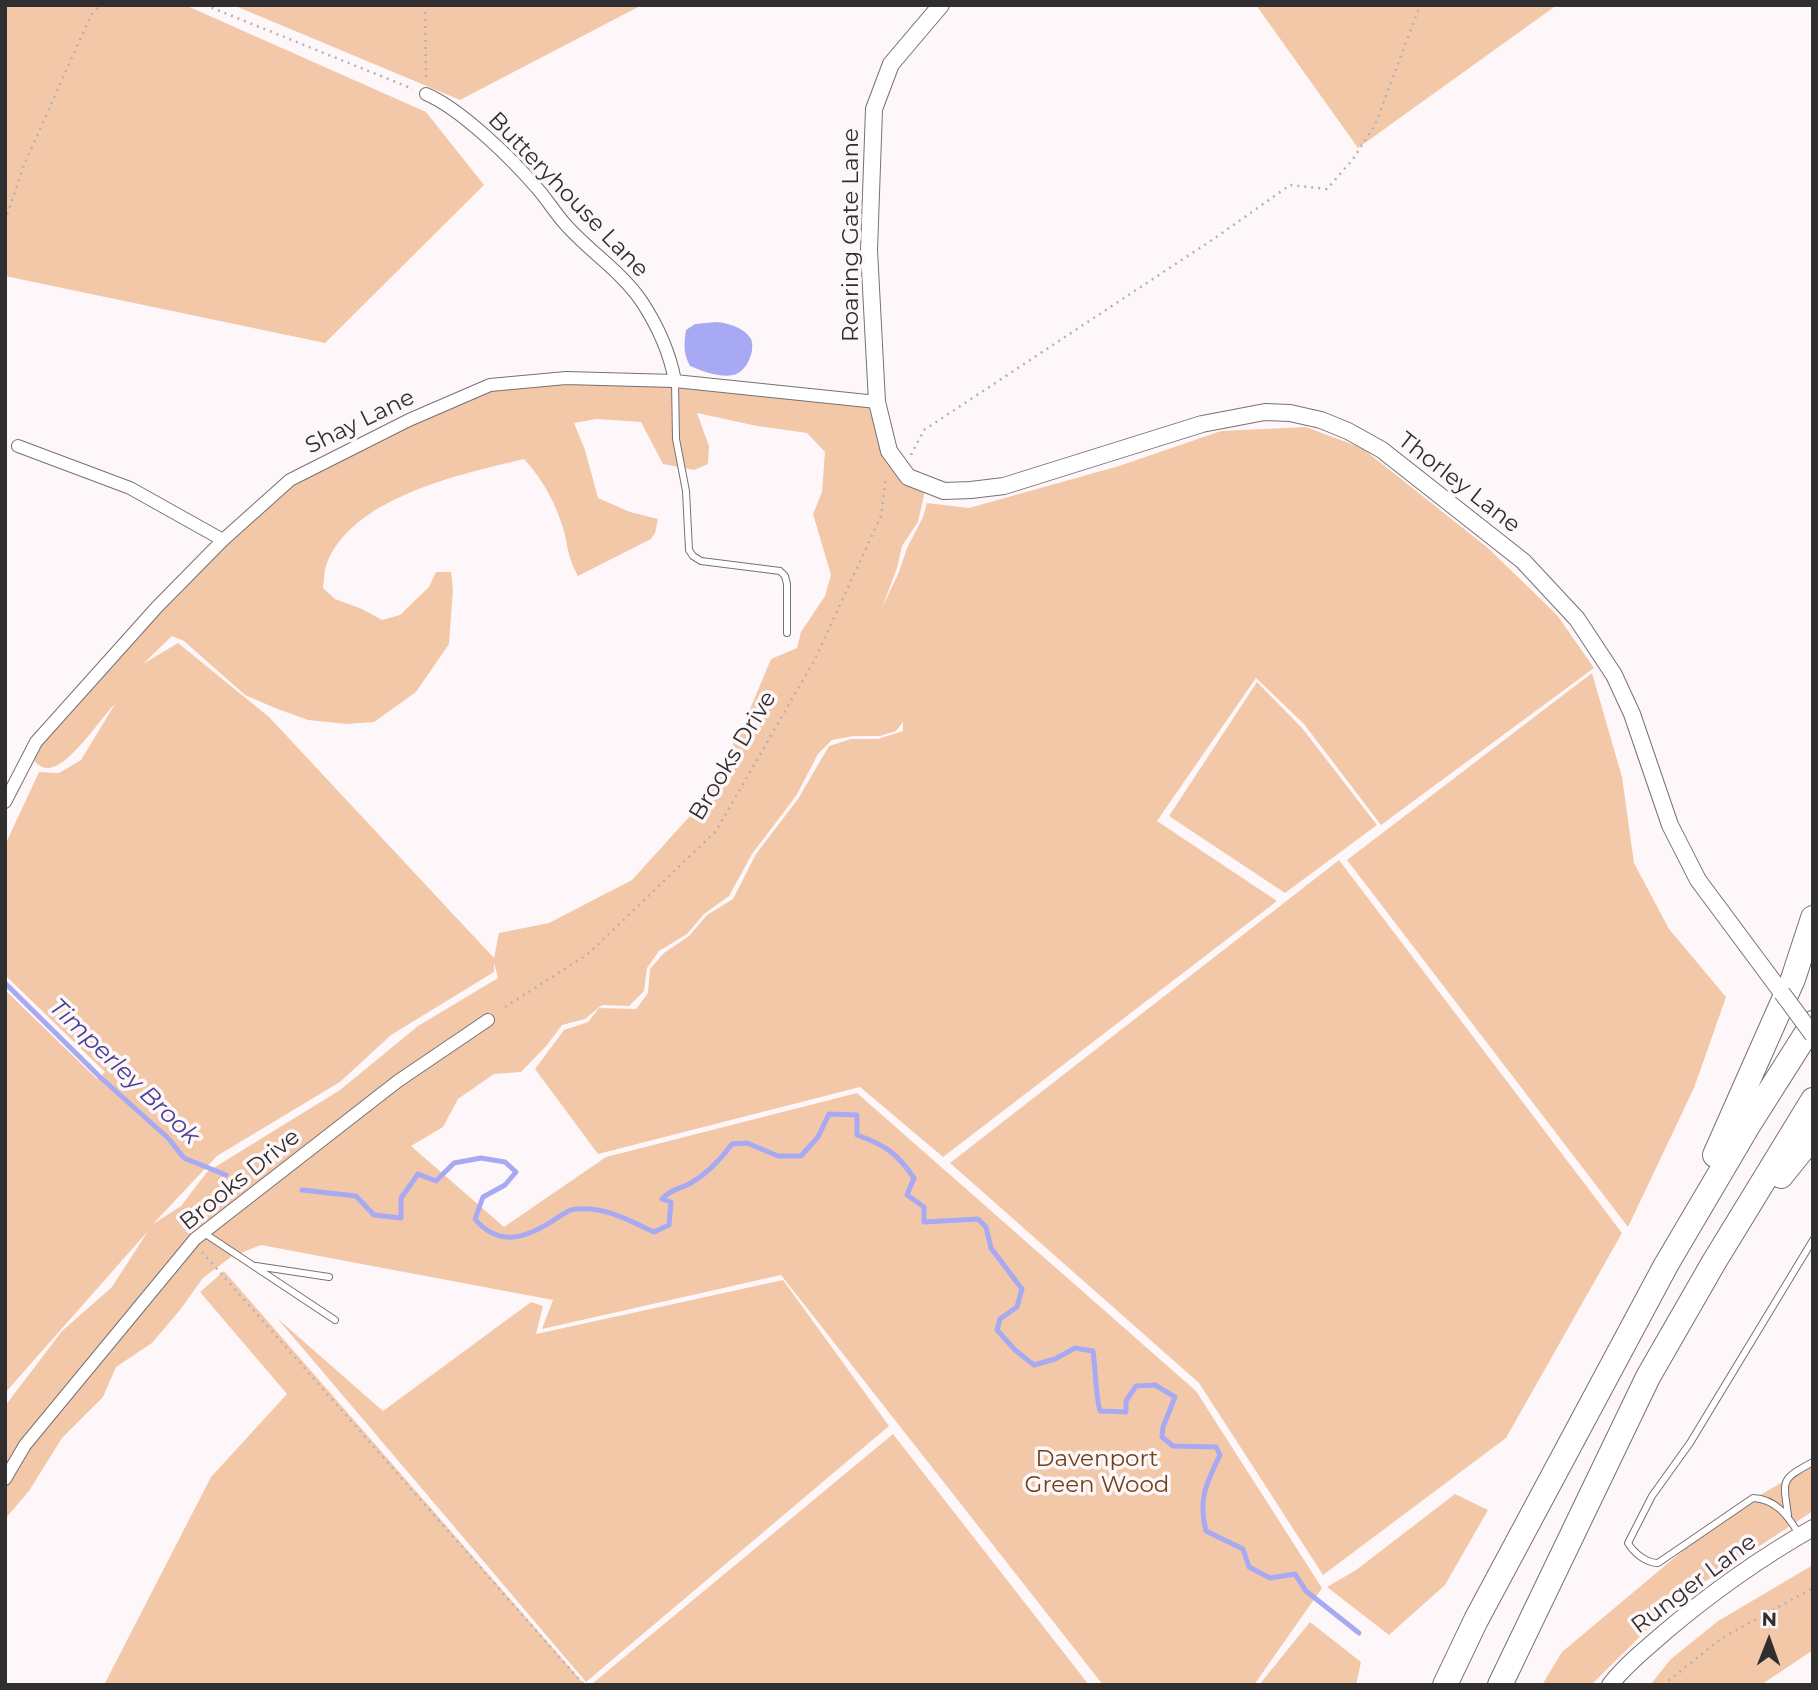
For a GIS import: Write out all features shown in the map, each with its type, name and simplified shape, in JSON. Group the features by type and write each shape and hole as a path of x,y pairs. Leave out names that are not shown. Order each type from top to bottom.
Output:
{"highway":[{"path":"1666,1265 1793,979 1813,918"},
{"path":"1445,1685 1476,1620 1666,1265 1749,1124 1813,1023"},
{"path":"1500,1685 1648,1377 1714,1262 1813,1100"},
{"path":"1714,1262 1813,1136"}],"street":[{"name":"Roaring Gate Lane","path":"877,402 869,250 874,109 891,64 941,5"},
{"name":"Butteryhouse Lane","path":"426,94 442,101 485,137 535,186 566,226 631,287 653,323 671,362 675,381"},
{"name":"Shay Lane","path":"5,802 36,742 157,607 223,540 290,480 409,420 490,385 566,378 675,381 877,402"},
{"name":"Thorley Lane","path":"877,402 888,452 902,472 922,484 944,491 1004,486 1202,424 1265,412 1290,413 1321,420 1382,450 1523,561 1577,619 1614,675 1632,714 1670,825 1698,880 1813,1035"},
{"path":"18,446 130,488 223,540"},
{"name":"Brooks Drive","path":"5,1479 25,1446 193,1242 398,1081 488,1020"},
{"name":"Runger Lane","path":"1610,1685 1623,1668 1705,1598 1807,1532"}],"lane":[{"path":"675,381 674,416 685,491 689,550 701,561 780,571 787,584 787,633"},
{"path":"204,1233 335,1320"},
{"path":"1807,1532 1773,1503 1762,1498 1753,1498 1658,1563 1652,1563 1640,1556 1628,1543 1652,1496 1690,1443 1813,1240"},
{"path":"254,1266 329,1277"},
{"path":"1788,1515 1784,1485 1786,1478 1813,1462"}],"path":[{"path":"5,221 24,165 91,15 100,5"},
{"path":"205,5 426,94 425,5"},
{"path":"902,472 924,430 1290,185 1326,189 1353,159 1376,125 1420,5"},
{"name":"Brooks Drive","path":"505,1007 588,954 716,831 815,659 881,516 888,452"},
{"path":"193,1242 584,1685"},
{"path":"1663,1685 1722,1638 1813,1588"}],"green space":[{"path":"5,5 185,5 426,112 484,185 325,343 5,276"},
{"path":"233,5 642,5 460,100"},
{"path":"1256,5 1557,5 1358,148"},
{"name":"Davenport Green Wood","path":"566,378 877,402 881,426 925,491 918,522 902,546 882,608 927,503 969,508 1119,466 1221,431 1306,427 1362,448 1488,548 1557,615 1594,668 1381,825 1304,724 1256,678 1157,821 1277,901 943,1157 860,1087 598,1154 535,1069 564,1030 588,1022 599,1008 636,1009 648,993 650,969 664,953 689,936 707,915 733,899 756,854 798,799 829,746 851,739 878,739 903,731 903,722 896,731 880,736 854,736 832,740 818,754 796,796 752,854 729,896 704,914 687,934 659,951 647,968 644,991 629,1006 602,1005 585,1019 562,1025 521,1072 494,1074 458,1099 443,1127 411,1146 504,1227 606,1157 857,1093 1196,1391 1322,1588 1254,1685 1103,1685 781,1275 542,1329 553,1300 261,1245 231,1257 203,1278 152,1343 116,1367 103,1397 62,1438 29,1491 5,1519 5,1406 62,1331 112,1287 148,1231 5,1393 5,990 97,1079 105,1072 5,975 5,845 39,772 59,773 81,760 115,704 61,763 51,768 42,767 29,755 157,607 290,480 490,385","holes":["697,413 807,433 825,452 822,492 813,514 831,575 825,596 801,632 797,648 771,659 740,733 699,806 632,880 549,923 499,933 494,958 269,717 178,643 143,664 172,636 184,641 245,695 275,708 308,720 346,724 374,722 416,692 449,644 453,589 451,572 436,572 429,587 400,615 382,620 335,599 323,588 326,566 339,542 358,522 411,492 470,472 524,459 538,476 554,504 578,576 651,539 658,519 630,512 598,498 585,450 574,423 597,419 641,422 663,464 694,470 708,464 709,446","494,963 498,978 418,1026 340,1090 207,1172 181,1206 153,1224 217,1156 340,1082 391,1035 494,972"]},
{"path":"1592,673 1622,777 1634,863 1669,929 1726,997 1694,1088 1628,1227 1347,860"},
{"path":"1257,682 1302,728 1377,825 1285,893 1169,816"},
{"path":"1339,860 1622,1233 1506,1438 1323,1575 1199,1383 950,1163"},
{"path":"224,1271 585,1685 104,1685 211,1477 287,1394 200,1292"},
{"path":"783,1280 889,1426 586,1682 277,1318 383,1411 531,1302 543,1306 536,1334"},
{"path":"893,1434 1089,1685 594,1685 593,1683"},
{"path":"1813,1464 1813,1511 1677,1600 1591,1685 1542,1685 1562,1652 1723,1517"},
{"path":"1455,1494 1488,1510 1445,1585 1389,1635 1327,1587 1356,1570"},
{"path":"1813,1565 1813,1650 1761,1685 1650,1685 1671,1659 1718,1621"},
{"path":"1310,1622 1361,1662 1356,1685 1259,1685"}],"water":[{"path":"717,322 741,329 751,339 751,355 746,366 738,373 722,376 690,366 685,348 686,330 695,324"}],"waterway":[{"name":"Timperley Brook","path":"5,983 100,1077 168,1138 184,1158 226,1175"},
{"name":"Timperley Brook","path":"302,1190 356,1196 374,1215 401,1218 401,1198 418,1174 436,1181 454,1163 481,1158 505,1162 516,1172 505,1185 483,1197 475,1219 494,1234 505,1237 525,1235 576,1209 607,1212 654,1232 669,1225 671,1202 662,1199 703,1175 732,1144 747,1143 778,1156 801,1156 818,1137 829,1114 857,1115 857,1135 890,1151 914,1178 907,1195 924,1207 924,1222 978,1219 986,1227 991,1248 1022,1289 1017,1307 1000,1319 997,1330 1015,1350 1034,1365 1055,1359 1075,1348 1093,1351 1100,1411 1126,1412 1126,1401 1136,1386 1155,1385 1175,1397 1163,1427 1162,1437 1173,1446 1216,1447 1220,1455 1203,1501 1206,1531 1243,1549 1249,1567 1270,1578 1295,1574 1306,1591 1359,1633"}]}
